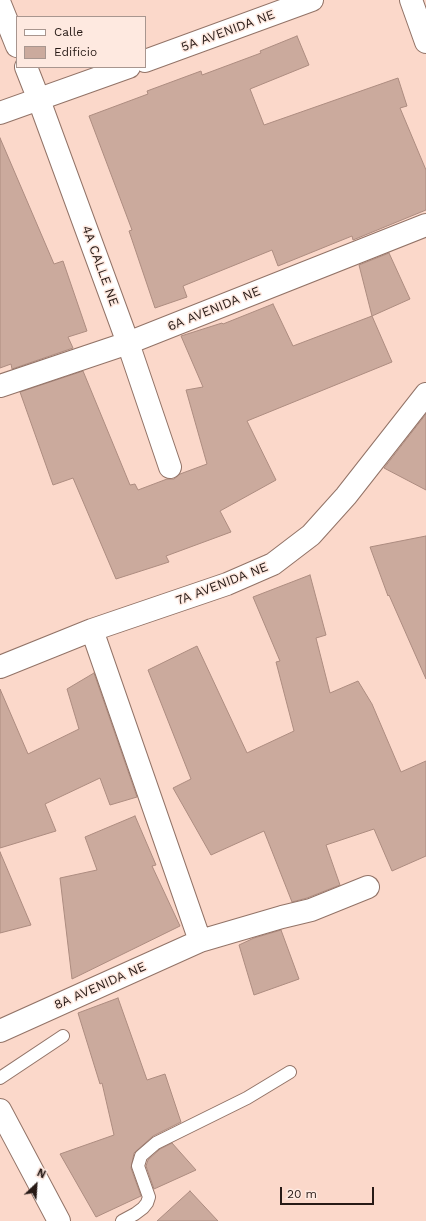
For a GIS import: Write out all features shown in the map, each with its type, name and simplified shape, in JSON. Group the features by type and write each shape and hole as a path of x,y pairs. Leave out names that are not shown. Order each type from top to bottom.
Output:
{"street":[{"name":"5A AVENIDA NE","path":"146,61 312,0"},
{"path":"411,0 426,42"},
{"path":"0,4 16,44"},
{"name":"4A CALLE NE","path":"26,68 128,343 170,467"},
{"path":"0,113 126,68"},
{"name":"6A AVENIDA NE","path":"0,386 128,343 426,225"},
{"name":"7A AVENIDA NE","path":"0,667 92,630 226,584 273,564 310,535 346,496 426,394"},
{"path":"92,630 200,942"},
{"name":"8A AVENIDA NE","path":"0,1031 200,942 282,916 311,910 368,887"},
{"path":"0,1110 59,1221"}],"lane":[{"path":"0,1078 62,1036"},
{"path":"122,1221 143,1208 149,1197 138,1166 141,1156 156,1143 247,1098 290,1072"}],"building":[{"path":"297,36 309,65 250,89 264,125 398,78 407,106 400,108 426,170 426,210 353,240 352,236 278,266 272,250 183,286 187,297 155,308 129,231 132,230 89,116 148,94 147,91 201,71 202,75 261,53 260,51"},
{"path":"0,138 54,264 63,261 87,331 68,337 73,348 12,369 11,364 0,368"},
{"path":"389,253 410,299 372,316 359,265"},
{"path":"273,304 293,346 372,316 392,362 247,421 276,480 220,511 231,532 166,556 169,562 116,579 73,478 53,485 20,392 83,371 130,485 135,484 138,490 167,479 174,479 180,474 207,464 186,390 203,387 181,336 222,323 223,324"},
{"path":"426,414 426,490 384,468"},
{"path":"426,536 426,679 389,595 388,596 370,547"},
{"path":"310,575 326,635 316,638 330,693 358,681 372,704 401,772 426,761 426,856 392,871 374,829 326,845 340,885 307,898 292,902 264,831 211,855 173,788 191,779 148,670 197,646 247,753 294,731 276,662 280,661 253,597"},
{"path":"94,673 137,797 110,805 100,778 45,804 56,831 0,848 0,689 28,754 79,729 67,689"},
{"path":"135,816 156,865 152,866 180,926 72,979 60,878 97,870 85,837"},
{"path":"0,852 31,925 0,933"},
{"path":"281,930 299,979 254,995 239,945 254,938"},
{"path":"118,998 147,1080 165,1074 181,1122 153,1136 134,1153 131,1168 141,1196 96,1217 60,1154 114,1135 102,1083 100,1084 78,1013"},
{"path":"172,1143 196,1170 154,1189 146,1166 148,1160 160,1149"},
{"path":"190,1191 218,1221 157,1221"}]}
